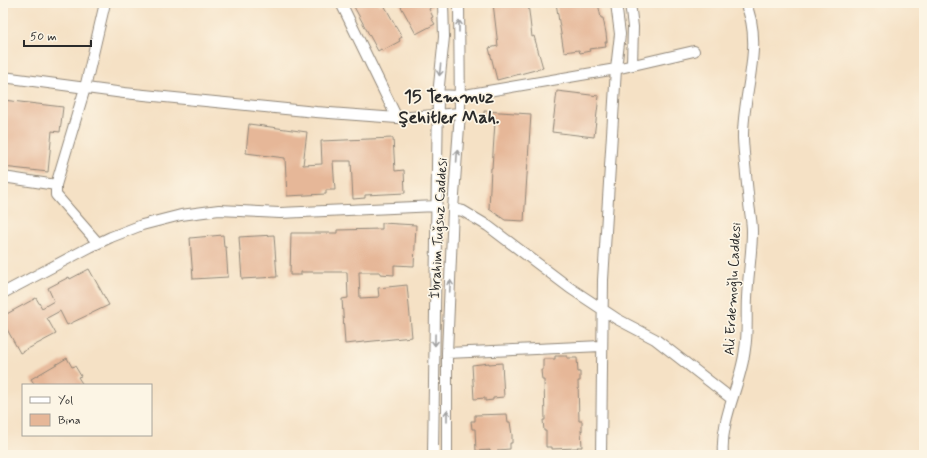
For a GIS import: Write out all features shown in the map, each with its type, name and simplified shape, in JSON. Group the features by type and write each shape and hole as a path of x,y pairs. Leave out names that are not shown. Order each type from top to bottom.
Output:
{"street":[{"path":"98,243 56,195 56,185 85,88 105,3"},
{"path":"341,3 397,118"},
{"name":"İbrahim Tuğsuz Caddesi","path":"433,455 438,95 444,37 443,3"},
{"name":"İbrahim Tuğsuz Caddesi","path":"447,455 447,353 453,209 460,113 459,3"},
{"path":"601,455 602,280 616,68 620,34 616,3"},
{"path":"630,3 633,27 632,65"},
{"name":"Ali Erdemoğlu Caddesi","path":"723,455 724,430 744,362 752,237 743,137 747,91 753,58 753,37 746,6"},
{"path":"438,95 459,96 632,65 694,51"},
{"path":"3,77 124,93 308,112 397,118 460,113"},
{"path":"3,177 56,185"},
{"path":"3,294 98,243 142,225 165,218 197,212 219,210 280,213 437,206"},
{"path":"453,209 463,211 488,226 570,288 602,310 655,340 732,399"},
{"path":"447,353 602,346"}],"path":[{"path":"746,6 772,3"}],"building":[{"path":"352,3 379,3 380,5 383,3 402,37 399,39 400,41 382,51 381,49 378,51"},
{"path":"399,3 437,3 429,9 433,17 431,18 435,24 416,34"},
{"path":"493,3 528,3 532,37 534,36 543,68 497,80 489,48 498,46"},
{"path":"556,3 598,3 606,33 606,47 589,49 590,51 580,53 579,50 564,52"},
{"path":"557,91 599,96 594,137 552,132"},
{"path":"3,100 63,107 60,132 52,131 48,172 3,167 7,126 3,126"},
{"path":"484,111 531,114 524,221 505,220 489,209 495,122 484,122"},
{"path":"249,124 307,132 303,165 322,164 321,141 393,138 395,171 404,170 405,193 365,195 365,198 353,199 351,161 333,161 335,190 326,190 326,194 287,196 285,158 246,153"},
{"path":"382,223 416,225 414,266 394,265 394,275 380,274 380,272 359,272 360,298 379,297 378,288 407,285 412,337 345,344 342,299 348,298 347,272 301,272 301,275 290,275 291,233 337,233 337,230 382,229"},
{"path":"223,235 224,247 226,247 228,277 193,279 190,238"},
{"path":"274,235 277,277 242,279 239,237"},
{"path":"89,269 109,305 67,325 60,311 47,318 56,334 20,353 3,322 3,316 36,298 42,308 54,301 48,288"},
{"path":"555,356 577,358 578,372 580,372 580,381 578,381 579,421 582,421 582,447 552,449 552,447 546,447 546,431 544,431 543,420 545,420 544,380 542,380 541,370 543,370 543,359 555,359"},
{"path":"67,358 72,367 75,366 81,376 78,377 82,384 34,384 31,379"},
{"path":"502,363 504,397 493,398 493,400 485,401 485,398 474,399 472,365"},
{"path":"507,414 512,435 510,449 498,450 498,452 490,453 490,450 476,451 475,429 472,429 471,421 475,421 475,415"}],"district":[{"name":"15 Temmuz Şehitler Mah.","path":"449,107"}]}
